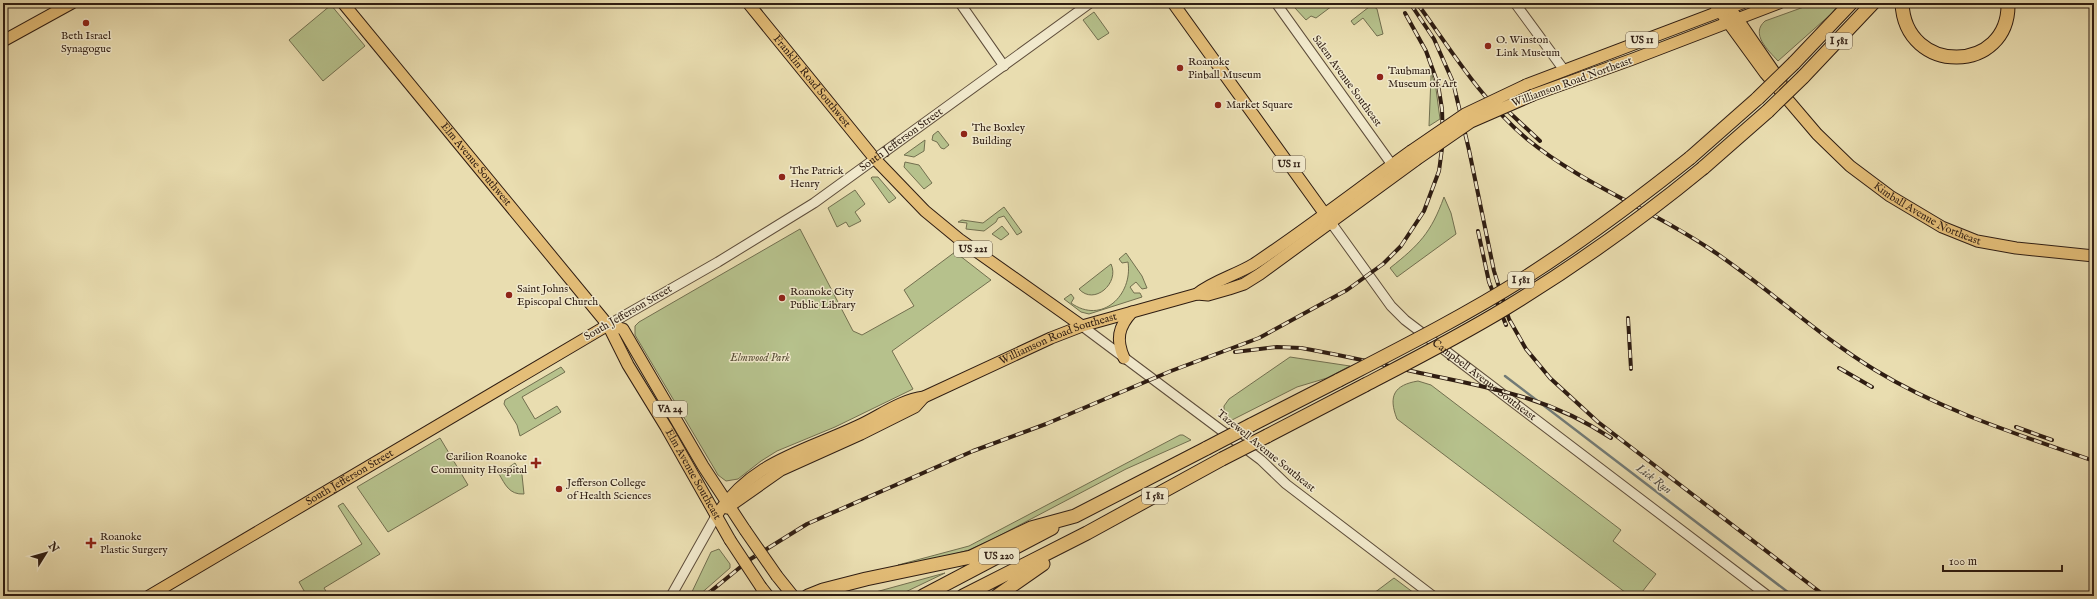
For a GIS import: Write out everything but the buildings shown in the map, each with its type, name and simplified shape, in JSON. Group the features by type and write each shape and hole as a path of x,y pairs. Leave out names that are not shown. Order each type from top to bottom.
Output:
{"highway":[{"name":"I 581","path":"1087,532 1222,459 1470,329 1552,279 1631,225 1703,168 1768,111 1803,77 1873,3"},
{"path":"1902,3 1908,29 1919,44 1936,54 1958,58 1976,54 1994,42 2005,24 2008,3"},
{"name":"I 581","path":"1075,516 1453,320 1522,279 1622,211 1690,158 1794,64 1849,5"},
{"path":"808,596 823,590 866,579 971,557 1031,528 1075,516"},
{"name":"US 220","path":"923,596 1075,516"},
{"path":"997,596 1087,532"},
{"name":"US 220","path":"962,596 1087,532"}],"main road":[{"path":"3,41 72,3"},
{"name":"Elm Avenue Southwest","path":"343,3 608,325"},
{"name":"Franklin Road Southwest","path":"748,3 875,159"},
{"name":"Campbell Avenue Southeast","path":"1173,3 1329,219"},
{"name":"Williamson Road Northeast","path":"1414,156 1465,114 1526,85 1722,6 1742,3"},
{"name":"Williamson Road Northeast","path":"1395,169 1471,122 1533,95 1779,3"},
{"name":"Kimball Avenue Northeast","path":"1722,6 1770,65 1794,105 1824,142 1861,175 1890,196 1942,227 1977,241 1997,245 2094,256"},
{"name":"US 221","path":"875,159 942,225 1082,326"},
{"name":"Williamson Road Southeast","path":"716,516 751,478 788,455 848,431 911,399 924,397 1051,338 1082,326 1197,294 1208,295 1244,284 1395,169"},
{"path":"1124,358 1119,343 1119,335 1123,324 1132,312"},
{"name":"Elm Avenue Southeast","path":"608,325 623,330 727,504 777,576 793,596"},
{"name":"Elm Avenue Southeast","path":"608,325 628,364 730,540 764,592"},
{"name":"South Jefferson Street","path":"149,596 608,325"}],"street":[{"path":"960,3 1004,66"},
{"name":"South Jefferson Street","path":"608,325 814,203 1090,3"},
{"name":"Salem Avenue Southeast","path":"1276,3 1395,169"},
{"path":"1514,3 1564,70"},
{"name":"Campbell Avenue Southeast","path":"1329,219 1390,306 1405,320 1768,596"},
{"name":"Tazewell Avenue Southeast","path":"1082,326 1261,460 1286,484 1433,596"},
{"name":"Williamson Road Southeast","path":"671,596 716,516"}],"green space":[{"path":"1302,3 1336,3 1316,18 1311,16 1306,20 1295,8"},
{"path":"1815,3 1840,3 1831,14 1778,61 1762,42 1759,31 1761,26 1765,21"},
{"path":"331,5 365,46 323,81 289,40"},
{"path":"1373,6 1377,9 1383,34 1377,36 1363,18 1354,25 1351,21 1369,7"},
{"path":"1094,12 1109,33 1098,40 1083,20"},
{"path":"1430,68 1436,89 1440,119 1429,126 1431,77"},
{"path":"938,131 949,145 944,149 941,148 937,142 932,140 933,135"},
{"path":"925,140 924,151 914,157 904,155"},
{"path":"905,162 919,165 932,183 924,189 904,167"},
{"path":"878,177 896,198 889,203 871,178"},
{"path":"855,190 865,204 855,212 861,221 849,227 846,222 837,227 828,208"},
{"path":"1444,197 1451,213 1456,234 1397,277 1390,268 1409,252 1423,237 1434,220"},
{"path":"1004,207 1022,232 1017,235 1004,216 998,218 996,222 984,231 966,229 967,223 958,222 962,220 983,223"},
{"path":"1002,226 1009,234 1001,240 992,234"},
{"name":"Elmwood Park","path":"800,229 853,331 862,335 914,306 904,290 955,252 991,280 892,351 913,389 835,427 777,451 761,461 738,479 726,481 718,475 635,335 635,326 639,322"},
{"path":"1126,253 1142,276 1147,288 1142,289 1136,282 1130,287 1134,293 1140,293 1142,297 1089,314 1081,312 1064,299 1071,294 1074,298 1071,303 1083,309 1094,311 1113,303 1126,285 1128,262 1122,263 1119,259"},
{"path":"1111,264 1113,271 1112,278 1109,285 1104,290 1098,294 1092,295 1085,294 1079,289"},
{"path":"1290,357 1350,366 1327,378 1297,387 1232,420 1224,414 1224,406 1229,399"},
{"path":"561,367 565,372 522,397 535,419 557,406 561,412 520,436 517,425 504,404 505,400"},
{"path":"1418,381 1431,385 1621,530 1613,541 1656,574 1639,596 1630,596 1397,419 1393,404 1395,393 1403,385"},
{"path":"1180,435 1183,435 1191,440 1126,469 993,539 969,550 932,560 898,565 969,546"},
{"path":"440,438 468,485 388,532 357,487"},
{"path":"515,463 522,475 524,494 511,491 499,474"},
{"path":"343,503 380,554 324,588 329,596 307,596 299,582 362,544 338,506"},
{"path":"719,549 730,564 730,568 698,596 690,596 711,552"},
{"path":"945,573 897,596 861,596"},
{"path":"1394,578 1418,596 1370,596"}],"waterway":[{"name":"Lick Run","path":"1505,376 1793,596"}],"railway":[{"path":"1410,3 1434,39 1453,82 1469,150 1494,271 1509,319 1526,349 1550,378 1598,422 1825,596"},
{"path":"1417,3 1481,92 1527,139 1570,170 1664,221 1710,249 1731,263 1853,356 1901,385 1954,410 2010,432 2094,461"},
{"path":"705,596 749,560 807,524 973,451 1046,424 1171,371 1259,338 1347,290 1383,264 1401,246 1424,211 1439,171 1443,141 1442,109 1438,84 1426,51 1405,13"},
{"path":"1495,99 1540,141"},
{"path":"1478,231 1489,282 1506,325"},
{"path":"1628,318 1631,369"},
{"path":"1235,352 1277,347 1301,348 1495,389 1542,403 1588,424 1611,438"},
{"path":"1839,368 1872,387"},
{"path":"2016,427 2052,440"}],"place":[{"name":"Beth Israel Synagogue","path":"86,23"},
{"name":"O. Winston Link Museum","path":"1488,46"},
{"name":"Roanoke Pinball Museum","path":"1180,68"},
{"name":"Taubman Museum of Art","path":"1380,77"},
{"name":"Market Square","path":"1218,105"},
{"name":"The Boxley Building","path":"964,134"},
{"name":"The Patrick Henry","path":"782,177"},
{"name":"Saint Johns Episcopal Church","path":"509,295"},
{"name":"Roanoke City Public Library","path":"782,298"},
{"name":"Carilion Roanoke Community Hospital","path":"536,463"},
{"name":"Jefferson College of Health Sciences","path":"559,489"},
{"name":"Roanoke Plastic Surgery","path":"91,543"}]}
